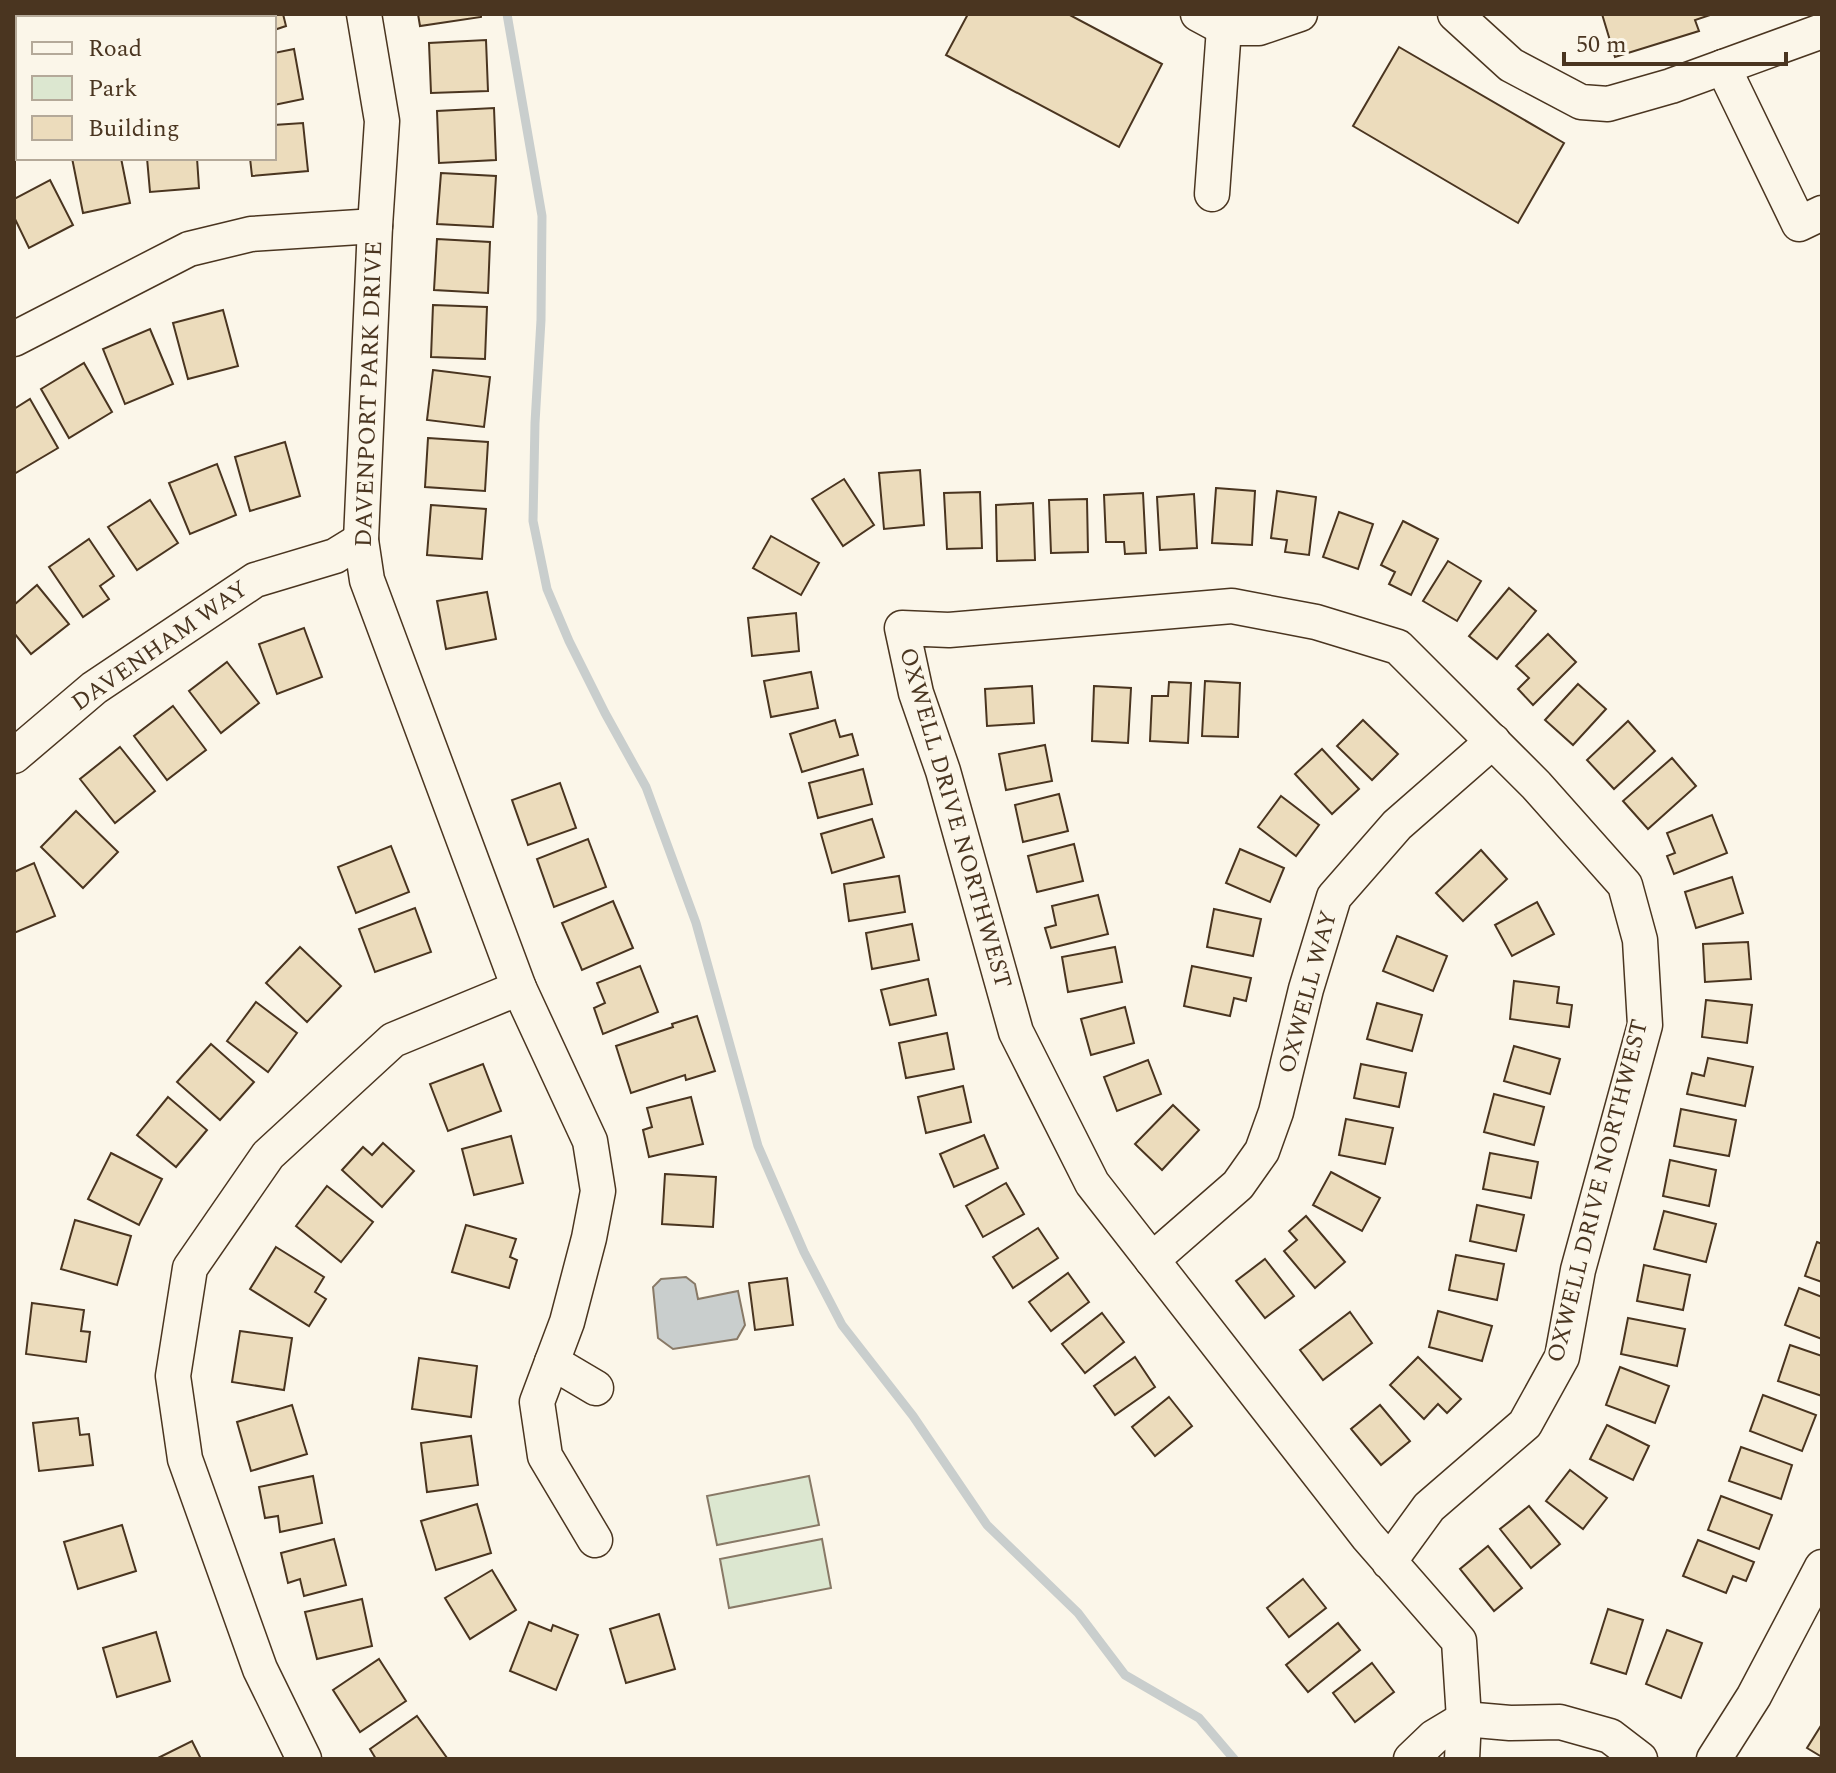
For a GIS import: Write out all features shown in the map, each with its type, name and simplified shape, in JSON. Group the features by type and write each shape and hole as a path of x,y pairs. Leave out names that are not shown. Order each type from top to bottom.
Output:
{"street":[{"name":"DAVENPORT PARK DRIVE","path":"364,14 382,121 361,540 367,580 519,988 590,1141 598,1191 589,1238 567,1322 537,1402 545,1456 595,1540"},
{"path":"1212,194 1211,21 1259,28 1300,14"},
{"path":"1455,14 1511,65 1581,102 1608,104 1671,86 1822,31"},
{"path":"1723,67 1799,224 1822,213"},
{"path":"14,339 189,249 251,234 375,226"},
{"name":"DAVENHAM WAY","path":"14,756 94,688 255,580 335,556 361,540"},
{"name":"OXWELL DRIVE NORTHWEST","path":"1389,1562 1429,1507 1525,1424 1562,1357 1578,1270 1645,1025 1640,940 1625,885 1536,785 1398,647 1302,619 1232,606 949,630 902,628 916,693 943,771 1016,1032 1092,1183 1368,1537 1389,1562 1459,1641 1464,1719 1462,1759"},
{"name":"OXWELL WAY","path":"1152,1260 1238,1185 1262,1151 1276,1112 1306,989 1334,897 1397,825 1493,741"},
{"path":"304,1759 260,1669 185,1459 173,1376 190,1268 268,1155 393,1040 519,988"},
{"path":"552,1362 596,1388"},
{"path":"1714,1759 1754,1696 1822,1567"},
{"path":"1411,1759 1434,1737 1464,1719 1510,1723 1560,1722 1610,1736 1640,1759"}],"green space":[{"path":"809,1476 819,1525 717,1545 707,1496"},
{"path":"822,1539 831,1588 729,1608 720,1559"}],"shaded area":[{"path":"686,1277 695,1284 698,1299 738,1291 745,1325 737,1339 673,1349 658,1338 653,1287 661,1279"}],"building":[{"path":"283,14 286,26 276,29 276,16 225,16"},
{"path":"418,14 481,14 481,17 420,26"},
{"path":"968,14 1068,14 1162,64 1119,147 946,55"},
{"path":"1602,14 1713,14 1695,20 1699,31 1615,57"},
{"path":"486,40 488,91 431,93 429,43"},
{"path":"14,46 16,103 14,106"},
{"path":"1399,47 1564,143 1518,223 1353,126"},
{"path":"294,49 303,99 276,105 276,53"},
{"path":"494,108 496,160 439,163 437,111"},
{"path":"303,123 308,171 252,176 250,160 276,160 276,125"},
{"path":"72,160 121,160 130,203 83,213"},
{"path":"147,160 197,160 199,188 150,192"},
{"path":"441,173 496,176 493,227 437,224"},
{"path":"50,180 73,225 29,248 14,217 14,199"},
{"path":"437,239 490,242 488,293 434,290"},
{"path":"433,305 487,307 485,359 431,357"},
{"path":"223,310 238,366 188,379 173,323"},
{"path":"150,329 173,384 125,404 103,349"},
{"path":"84,363 112,412 69,438 41,389"},
{"path":"433,370 490,377 484,427 427,420"},
{"path":"30,399 58,448 14,474 14,409"},
{"path":"428,438 488,442 485,491 425,487"},
{"path":"285,442 300,496 250,511 235,457"},
{"path":"217,464 236,515 190,534 169,483"},
{"path":"920,470 924,525 884,529 879,473"},
{"path":"844,479 874,525 843,546 812,499"},
{"path":"1216,488 1255,491 1252,545 1212,543"},
{"path":"1277,491 1316,497 1309,555 1285,552 1287,540 1271,538"},
{"path":"980,492 982,548 947,549 944,493"},
{"path":"1143,493 1146,553 1125,554 1124,542 1106,542 1104,495"},
{"path":"1194,494 1197,548 1160,550 1157,497"},
{"path":"1087,499 1088,552 1051,553 1049,500"},
{"path":"150,500 178,543 137,570 108,527"},
{"path":"1033,503 1035,560 997,561 996,505"},
{"path":"431,505 486,509 482,559 427,555"},
{"path":"1339,512 1373,524 1358,569 1323,557"},
{"path":"1403,521 1438,539 1411,595 1389,584 1395,572 1381,565"},
{"path":"771,536 819,563 801,595 753,568"},
{"path":"89,539 114,576 100,586 109,599 83,617 49,567"},
{"path":"1448,561 1481,581 1457,621 1423,601"},
{"path":"37,585 69,624 31,654 14,633 14,605"},
{"path":"1509,588 1536,611 1497,659 1469,636"},
{"path":"487,592 496,639 446,649 437,601"},
{"path":"796,613 799,651 752,656 748,618"},
{"path":"304,628 322,677 277,694 259,644"},
{"path":"1548,634 1576,662 1533,705 1518,689 1529,678 1516,666"},
{"path":"227,662 259,703 221,733 189,691"},
{"path":"811,672 818,708 771,717 764,681"},
{"path":"1205,681 1240,683 1238,737 1202,736"},
{"path":"1169,682 1191,683 1188,743 1150,741 1152,696 1168,696"},
{"path":"1578,684 1606,709 1573,745 1545,720"},
{"path":"1032,686 1034,723 987,726 985,689"},
{"path":"1094,686 1131,688 1128,743 1092,741"},
{"path":"173,706 206,750 167,780 134,736"},
{"path":"835,720 840,737 852,734 858,755 802,772 790,734"},
{"path":"1363,720 1398,754 1372,780 1337,746"},
{"path":"1628,721 1655,751 1614,789 1587,760"},
{"path":"1045,745 1052,781 1006,790 999,754"},
{"path":"120,747 155,791 115,823 80,779"},
{"path":"1322,749 1359,789 1332,814 1295,774"},
{"path":"1672,758 1696,786 1648,829 1623,801"},
{"path":"863,769 872,804 818,818 809,783"},
{"path":"560,783 576,828 528,845 512,800"},
{"path":"1059,794 1068,831 1023,842 1015,805"},
{"path":"1281,796 1319,825 1296,856 1258,827"},
{"path":"76,811 118,852 83,888 41,847"},
{"path":"1712,815 1727,853 1674,874 1667,856 1675,853 1667,833"},
{"path":"872,819 884,857 832,873 821,834"},
{"path":"588,839 606,887 554,907 537,859"},
{"path":"1074,844 1083,881 1037,892 1028,856"},
{"path":"391,846 409,892 356,913 338,867"},
{"path":"1240,849 1284,868 1270,902 1226,883"},
{"path":"1481,850 1507,879 1463,921 1436,893"},
{"path":"34,863 55,916 14,933 14,872"},
{"path":"899,876 905,912 849,921 844,884"},
{"path":"1732,877 1743,913 1696,928 1685,892"},
{"path":"1098,895 1108,934 1051,948 1045,928 1056,925 1052,906"},
{"path":"613,901 633,948 582,970 562,923"},
{"path":"1537,902 1554,934 1512,956 1495,925"},
{"path":"415,908 431,952 375,972 359,929"},
{"path":"1214,909 1261,919 1253,956 1207,947"},
{"path":"912,924 919,960 872,969 866,933"},
{"path":"1397,936 1447,956 1433,991 1383,971"},
{"path":"1748,942 1751,979 1705,982 1703,944"},
{"path":"300,947 341,986 307,1022 266,983"},
{"path":"1115,947 1122,982 1068,992 1062,957"},
{"path":"640,966 658,1012 603,1034 594,1008 605,1003 597,983"},
{"path":"1192,966 1251,978 1246,1001 1234,998 1230,1016 1184,1006"},
{"path":"928,979 936,1015 890,1025 881,990"},
{"path":"1514,981 1559,987 1557,1003 1572,1005 1569,1027 1510,1019"},
{"path":"1706,1000 1752,1005 1747,1043 1702,1037"},
{"path":"256,1002 297,1033 268,1072 227,1041"},
{"path":"1377,1003 1422,1015 1412,1051 1367,1039"},
{"path":"1125,1007 1134,1043 1091,1055 1081,1019"},
{"path":"697,1016 715,1071 686,1080 685,1075 631,1093 616,1046"},
{"path":"947,1033 954,1069 906,1078 899,1043"},
{"path":"211,1044 254,1082 220,1120 177,1082"},
{"path":"1514,1046 1560,1059 1550,1094 1504,1081"},
{"path":"1708,1058 1753,1067 1745,1106 1687,1094 1692,1073 1704,1076"},
{"path":"1148,1060 1161,1094 1117,1111 1104,1077"},
{"path":"483,1064 501,1111 448,1131 430,1084"},
{"path":"1361,1064 1406,1073 1399,1107 1354,1098"},
{"path":"963,1086 971,1122 926,1133 918,1097"},
{"path":"1494,1094 1544,1107 1534,1145 1484,1132"},
{"path":"168,1097 207,1130 176,1167 137,1135"},
{"path":"691,1097 703,1144 649,1157 643,1130 652,1127 647,1108"},
{"path":"1173,1105 1199,1130 1162,1170 1135,1144"},
{"path":"1681,1109 1736,1120 1729,1156 1674,1146"},
{"path":"1346,1119 1393,1128 1385,1164 1339,1155"},
{"path":"984,1135 998,1168 954,1187 940,1154"},
{"path":"511,1136 523,1183 474,1195 462,1149"},
{"path":"383,1143 414,1171 382,1207 342,1170 363,1147 372,1155"},
{"path":"111,1153 162,1179 139,1225 88,1199"},
{"path":"1490,1153 1538,1162 1531,1198 1483,1189"},
{"path":"1670,1160 1716,1170 1709,1206 1663,1196"},
{"path":"1331,1172 1380,1198 1362,1231 1313,1205"},
{"path":"665,1174 716,1177 713,1227 662,1224"},
{"path":"1006,1183 1024,1214 983,1237 966,1206"},
{"path":"327,1186 373,1222 341,1262 296,1226"},
{"path":"1477,1205 1524,1215 1516,1251 1470,1241"},
{"path":"1664,1211 1716,1224 1706,1262 1654,1249"},
{"path":"1306,1216 1345,1262 1315,1288 1284,1251 1297,1240 1289,1231"},
{"path":"75,1220 131,1236 117,1285 61,1269"},
{"path":"466,1225 516,1239 510,1257 517,1260 509,1288 452,1272"},
{"path":"1038,1228 1058,1258 1013,1288 993,1257"},
{"path":"1817,1242 1822,1244 1822,1282 1805,1276"},
{"path":"276,1247 324,1277 315,1292 326,1299 309,1326 250,1289"},
{"path":"1456,1255 1504,1264 1497,1300 1449,1290"},
{"path":"1265,1259 1294,1296 1265,1318 1236,1281"},
{"path":"1644,1265 1690,1275 1683,1310 1637,1301"},
{"path":"1068,1273 1089,1302 1051,1331 1029,1302"},
{"path":"787,1278 793,1325 755,1330 749,1283"},
{"path":"1799,1288 1822,1297 1822,1339 1785,1325"},
{"path":"32,1303 84,1310 81,1331 90,1332 86,1362 26,1354"},
{"path":"1438,1311 1492,1326 1482,1361 1429,1347"},
{"path":"1350,1312 1372,1343 1323,1380 1300,1350"},
{"path":"1102,1313 1124,1342 1085,1373 1062,1344"},
{"path":"1628,1318 1685,1329 1677,1366 1621,1354"},
{"path":"240,1331 292,1338 284,1390 232,1382"},
{"path":"1790,1345 1822,1356 1822,1396 1778,1381"},
{"path":"1135,1357 1155,1387 1115,1415 1094,1386"},
{"path":"1418,1357 1461,1399 1447,1413 1438,1404 1424,1419 1390,1385"},
{"path":"419,1358 477,1366 471,1417 412,1409"},
{"path":"1620,1367 1669,1386 1655,1423 1606,1405"},
{"path":"1763,1395 1816,1415 1802,1451 1750,1431"},
{"path":"1169,1397 1192,1426 1155,1456 1132,1427"},
{"path":"292,1405 307,1454 251,1471 237,1422"},
{"path":"1380,1405 1410,1441 1381,1465 1351,1429"},
{"path":"78,1418 80,1435 89,1434 93,1465 39,1471 33,1423"},
{"path":"1607,1425 1649,1446 1633,1480 1590,1459"},
{"path":"471,1436 478,1485 427,1492 421,1443"},
{"path":"1741,1447 1792,1465 1781,1499 1729,1481"},
{"path":"1570,1470 1607,1498 1583,1529 1546,1501"},
{"path":"313,1476 322,1523 280,1532 278,1516 265,1518 259,1487"},
{"path":"1721,1496 1772,1515 1759,1549 1708,1530"},
{"path":"477,1504 491,1553 436,1570 421,1521"},
{"path":"1529,1506 1560,1544 1531,1568 1500,1529"},
{"path":"122,1525 136,1571 78,1589 64,1542"},
{"path":"334,1539 346,1585 304,1596 300,1579 288,1583 281,1553"},
{"path":"1698,1540 1754,1562 1746,1581 1733,1576 1726,1593 1683,1576"},
{"path":"1488,1546 1522,1588 1494,1611 1460,1569"},
{"path":"492,1570 516,1610 470,1639 445,1598"},
{"path":"1303,1579 1326,1608 1289,1637 1267,1608"},
{"path":"362,1599 372,1646 317,1659 305,1612"},
{"path":"1608,1609 1643,1620 1626,1674 1591,1663"},
{"path":"659,1614 675,1669 626,1683 610,1629"},
{"path":"529,1622 551,1631 553,1625 578,1635 556,1690 510,1671"},
{"path":"1338,1623 1360,1650 1308,1692 1286,1665"},
{"path":"1667,1630 1702,1643 1681,1698 1646,1684"},
{"path":"156,1632 170,1681 117,1697 103,1648"},
{"path":"379,1659 406,1701 360,1732 333,1690"},
{"path":"1372,1663 1394,1692 1355,1722 1333,1693"},
{"path":"417,1716 447,1758 376,1759 370,1749"},
{"path":"1822,1724 1822,1757 1807,1748"},
{"path":"192,1741 201,1759 156,1759"}],"waterway":[{"path":"507,14 542,216 533,521 547,589 569,641 646,787 696,923 758,1146 804,1252 842,1325 913,1416 987,1525 1078,1613 1125,1675 1199,1718 1234,1759"}]}
